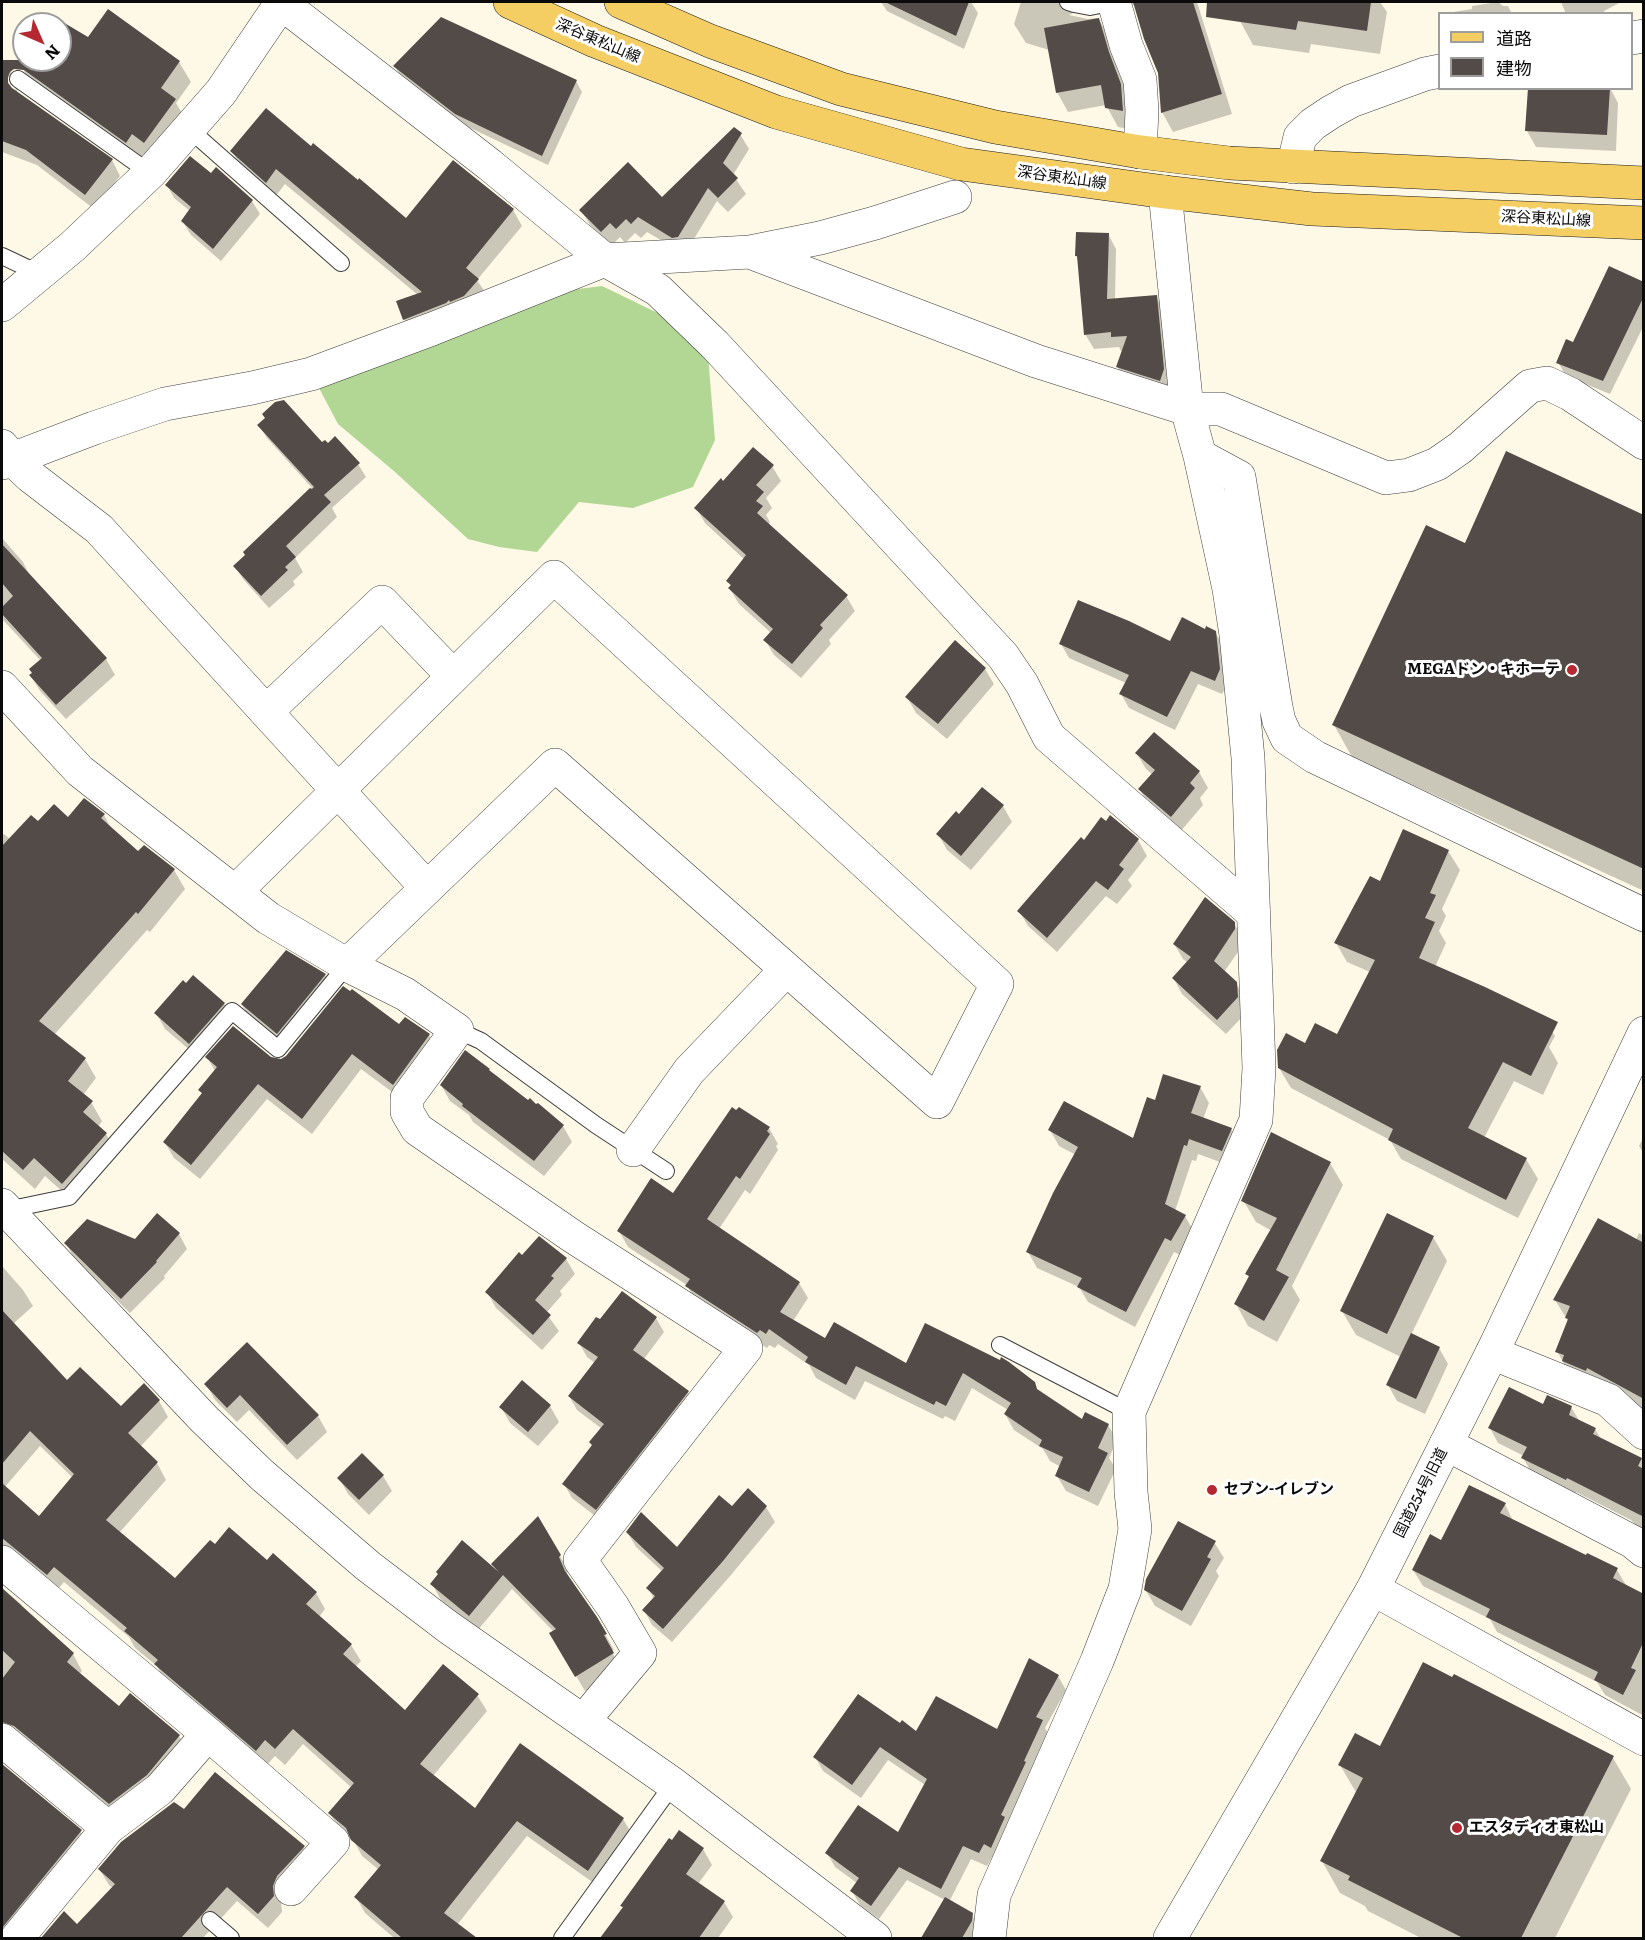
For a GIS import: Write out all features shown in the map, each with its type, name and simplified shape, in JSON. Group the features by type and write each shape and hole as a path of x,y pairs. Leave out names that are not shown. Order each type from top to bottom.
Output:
{"main road":[{"name":"深谷東松山線","path":"510,2 595,41 776,112 961,164 1165,192 1312,209 1644,223"},
{"path":"621,2 710,41 842,89 995,127 1140,152 1228,163 1644,183"}],"street":[{"path":"2,305 72,247 150,173 221,92 281,2 490,165 605,260 657,290 715,345 1003,656 1022,684 1049,737 1254,915"},
{"path":"1114,2 1126,45 1140,80 1142,111 1140,152"},
{"path":"1293,167 1300,137 1313,124 1331,112 1351,101 1438,71"},
{"path":"989,1938 994,1895 1097,1661 1125,1589 1135,1529 1131,1492 1129,1412 1256,1120 1259,1068 1248,758 1236,635 1229,589 1200,456 1187,409 1165,192"},
{"path":"5,456 165,404 252,388 311,374 605,260 750,252 820,238 955,197"},
{"path":"750,252 1036,361 1187,409 1221,409 1386,478 1409,475 1437,464 1460,448 1530,386 1547,383 1570,394 1644,443"},
{"path":"5,456 99,529 427,888"},
{"path":"1200,456 1239,477 1276,707 1279,722 1287,738 1315,757 1644,915"},
{"path":"235,892 554,577 998,984 937,1102 555,765 347,965"},
{"path":"266,712 382,602 453,676"},
{"path":"2,687 80,771 268,918 347,965 405,994 457,1030 407,1098 406,1112 417,1129 572,1236 746,1348 580,1560 613,1607 640,1653 584,1720"},
{"path":"633,1150 689,1071 786,970"},
{"name":"国道254号旧道","path":"1170,1938 1373,1589 1492,1353 1641,1046"},
{"path":"3,1210 204,1419 262,1475 368,1566 448,1627 674,1784 875,1938"},
{"path":"1492,1353 1608,1400 1644,1433"},
{"path":"1446,1444 1634,1542 1644,1551"},
{"path":"2,1562 333,1842 291,1889"},
{"path":"1373,1589 1644,1739"},
{"path":"17,1938 108,1828 160,1789 208,1734"},
{"path":"2,1740 108,1828"}],"lane":[{"path":"1068,2 1090,7 1114,2"},
{"path":"18,79 150,173"},
{"path":"189,129 341,263"},
{"path":"2,256 40,274"},
{"path":"3,1210 69,1197 232,1011 278,1049 347,965"},
{"path":"457,1030 481,1041 596,1125 666,1171"},
{"path":"1000,1345 1129,1412"},
{"path":"562,1938 674,1784"},
{"path":"210,1920 231,1938"}],"green space":[{"path":"602,286 668,318 708,356 715,440 693,487 633,508 579,502 537,552 499,547 468,539 395,472 338,424 319,388 562,291"}],"building":[{"path":"885,2 969,2 956,36"},
{"path":"1133,2 1193,2 1222,94 1161,113 1158,73 1144,39"},
{"path":"1207,2 1371,2 1367,31 1298,21 1296,30 1206,17"},
{"path":"108,9 180,61 161,88 176,99 144,143 132,134 126,143 27,72 72,72 72,28 88,37"},
{"path":"441,17 577,80 542,156 455,114 393,66"},
{"path":"1099,18 1121,84 1123,111 1105,108 1101,85 1056,93 1044,28"},
{"path":"2,60 12,60 8,83 12,88 113,159 85,195 26,150 2,141"},
{"path":"1528,90 1610,90 1607,135 1525,131"},
{"path":"266,108 311,146 313,143 358,180 359,178 406,218 453,160 514,209 466,268 479,279 464,296 403,320 396,301 422,292 276,169 266,183 230,151"},
{"path":"734,127 742,133 723,163 738,178 718,198 708,188 678,237 672,238 638,217 631,224 626,219 616,229 610,223 601,232 579,210 628,162 662,197"},
{"path":"190,156 211,173 216,167 253,200 213,249 181,221 191,207 165,185"},
{"path":"1076,232 1109,233 1107,299 1157,295 1164,369 1160,381 1116,367 1127,336 1111,337 1111,332 1084,335 1077,256 1075,256"},
{"path":"1609,266 1644,282 1644,296 1603,381 1556,363 1566,339 1573,342"},
{"path":"284,400 322,442 325,440 328,443 335,436 360,463 324,495 331,502 286,546 296,557 285,567 288,570 261,596 233,566 245,555 243,552 310,488 314,487 257,425 265,418 262,414 275,402"},
{"path":"753,447 774,465 756,485 764,492 756,501 763,506 757,513 848,595 820,625 823,628 792,664 763,640 773,629 728,588 731,585 726,581 746,555 694,508 721,478 723,481"},
{"path":"1506,451 1644,515 1644,869 1332,725 1426,525 1465,543"},
{"path":"2,544 107,658 56,705 29,675 32,673 29,669 42,658 2,614 2,607 13,596 2,583"},
{"path":"1078,600 1170,641 1182,617 1205,629 1206,626 1216,631 1220,669 1215,681 1191,671 1167,717 1119,694 1129,675 1059,644"},
{"path":"955,640 986,668 938,724 905,697"},
{"path":"1154,732 1200,771 1190,783 1195,788 1171,817 1138,789 1155,770 1135,753"},
{"path":"982,787 1004,805 961,856 936,834 956,811 959,814"},
{"path":"84,798 105,814 101,818 138,851 144,845 175,869 138,914 136,912 39,1021 86,1058 68,1081 93,1101 83,1112 107,1133 62,1184 34,1158 23,1170 2,1151 2,846 31,815 38,821 54,804 68,817"},
{"path":"1110,815 1139,839 1119,865 1124,869 1108,890 1096,881 1047,938 1017,911 1081,837 1084,840 1101,817 1106,821"},
{"path":"1403,829 1449,850 1430,893 1436,895 1425,918 1435,922 1419,958 1558,1022 1531,1076 1503,1062 1468,1128 1527,1158 1506,1200 1388,1140 1393,1129 1278,1068 1277,1050 1286,1033 1305,1043 1315,1023 1337,1034 1375,960 1334,943 1370,876 1380,881"},
{"path":"1205,897 1235,922 1235,929 1214,961 1237,982 1238,997 1217,1020 1172,978 1191,957 1173,944"},
{"path":"286,950 326,974 277,1034 241,1004"},
{"path":"193,975 225,1003 189,1044 154,1013 183,980 186,983"},
{"path":"343,986 350,991 352,989 399,1024 405,1017 430,1034 393,1085 352,1054 302,1119 258,1084 191,1165 163,1142 202,1093 198,1090 217,1067 205,1057 233,1026 271,1057 281,1059 286,1056"},
{"path":"465,1050 528,1100 530,1098 536,1104 538,1103 564,1125 534,1161 462,1106 463,1104 440,1085"},
{"path":"1163,1074 1201,1086 1191,1113 1232,1128 1222,1151 1189,1139 1187,1146 1184,1145 1165,1204 1186,1215 1171,1241 1165,1238 1126,1312 1077,1287 1082,1278 1026,1252 1053,1193 1078,1147 1048,1130 1064,1101 1133,1138 1147,1097 1155,1100"},
{"path":"732,1107 736,1110 739,1107 770,1127 767,1131 770,1134 740,1179 736,1176 707,1219 800,1282 780,1312 825,1338 834,1322 906,1363 925,1323 1000,1360 1001,1357 1035,1382 1037,1389 1082,1419 1085,1412 1109,1424 1098,1448 1108,1453 1089,1492 1055,1476 1063,1457 1039,1446 1042,1440 1004,1414 1011,1403 963,1373 946,1406 936,1401 934,1405 856,1366 846,1385 805,1362 808,1357 769,1329 766,1334 760,1330 757,1333 685,1286 690,1279 617,1231 651,1178 673,1193"},
{"path":"1271,1132 1331,1162 1276,1270 1289,1277 1264,1321 1234,1304 1249,1276 1245,1274 1277,1218 1241,1201"},
{"path":"157,1213 180,1233 157,1262 121,1299 64,1243 87,1219 135,1239"},
{"path":"1387,1213 1434,1236 1387,1334 1340,1311"},
{"path":"1598,1218 1644,1243 1644,1399 1587,1368 1586,1371 1562,1361 1564,1355 1555,1352 1568,1319 1565,1318 1570,1306 1553,1300"},
{"path":"539,1236 567,1258 551,1276 554,1278 535,1300 551,1315 533,1335 485,1292 519,1252 522,1255"},
{"path":"622,1291 657,1317 633,1350 689,1391 596,1510 562,1484 592,1445 589,1442 604,1424 568,1396 598,1357 577,1343 596,1317 600,1319"},
{"path":"2,1310 67,1380 80,1367 121,1406 144,1383 160,1400 128,1433 158,1462 106,1520 175,1578 210,1540 215,1544 229,1527 267,1560 273,1553 317,1592 306,1604 352,1644 343,1654 405,1710 443,1664 479,1694 420,1764 475,1808 520,1743 624,1818 588,1871 517,1821 444,1913 477,1938 402,1938 354,1897 381,1865 351,1840 346,1828 328,1813 354,1783 293,1729 275,1749 265,1740 256,1751 154,1664 158,1660 124,1631 127,1628 54,1567 47,1575 2,1538 2,1483 39,1516 74,1474 30,1431 2,1464"},
{"path":"1411,1333 1440,1347 1416,1399 1386,1385"},
{"path":"247,1342 319,1415 287,1445 240,1395 227,1408 204,1384"},
{"path":"522,1380 551,1405 528,1432 499,1407"},
{"path":"1509,1387 1543,1404 1547,1395 1572,1406 1569,1415 1596,1428 1593,1434 1642,1458 1638,1466 1644,1469 1644,1517 1567,1478 1566,1480 1521,1458 1527,1447 1488,1428"},
{"path":"362,1453 384,1475 359,1500 337,1478"},
{"path":"1469,1485 1506,1503 1500,1513 1618,1568 1613,1578 1644,1594 1644,1641 1631,1668 1636,1670 1623,1695 1594,1680 1598,1672 1486,1617 1490,1609 1412,1570 1430,1534 1441,1540"},
{"path":"748,1488 767,1506 723,1561 663,1629 642,1610 655,1596 646,1588 664,1568 626,1532 641,1512 677,1547 719,1495 732,1506"},
{"path":"538,1516 561,1555 559,1557 565,1571 607,1634 604,1635 614,1653 575,1677 549,1633 556,1629 503,1575 469,1616 430,1584 438,1574 436,1572 462,1540 500,1573 491,1564"},
{"path":"1178,1521 1216,1541 1207,1557 1211,1559 1182,1611 1144,1590 1146,1579"},
{"path":"2,1588 74,1653 67,1662 119,1706 130,1693 180,1735 147,1775 109,1804 14,1726 2,1722 2,1679 15,1662 2,1650"},
{"path":"1029,1658 1059,1675 1036,1717 1043,1720 1001,1815 1005,1817 991,1848 984,1844 979,1853 963,1846 941,1889 899,1867 871,1906 850,1891 859,1878 825,1853 858,1805 898,1832 927,1779 880,1747 852,1785 813,1757 858,1694 900,1723 902,1720 916,1731 936,1696 997,1729"},
{"name":"エスタディオ東松山","path":"1423,1662 1452,1677 1454,1674 1614,1756 1521,1938 1463,1938 1348,1880 1350,1876 1320,1861 1363,1778 1338,1765 1355,1733 1380,1746"},
{"path":"2,1764 82,1830 2,1928"},
{"path":"215,1772 305,1846 277,1876 273,1886 274,1896 258,1914 227,1887 181,1938 41,1938 64,1911 77,1924 115,1884 98,1869 121,1842 174,1802 184,1809"},
{"path":"679,1830 704,1848 686,1874 725,1901 699,1938 600,1938 669,1838 672,1840"},
{"path":"945,1897 973,1913 972,1921 962,1938 921,1938"}],"place":[{"name":"MEGAドン・キホーテ","path":"1572,670"},
{"name":"セブン-イレブン","path":"1212,1490"},
{"name":"エスタディオ東松山","path":"1457,1828"}]}
